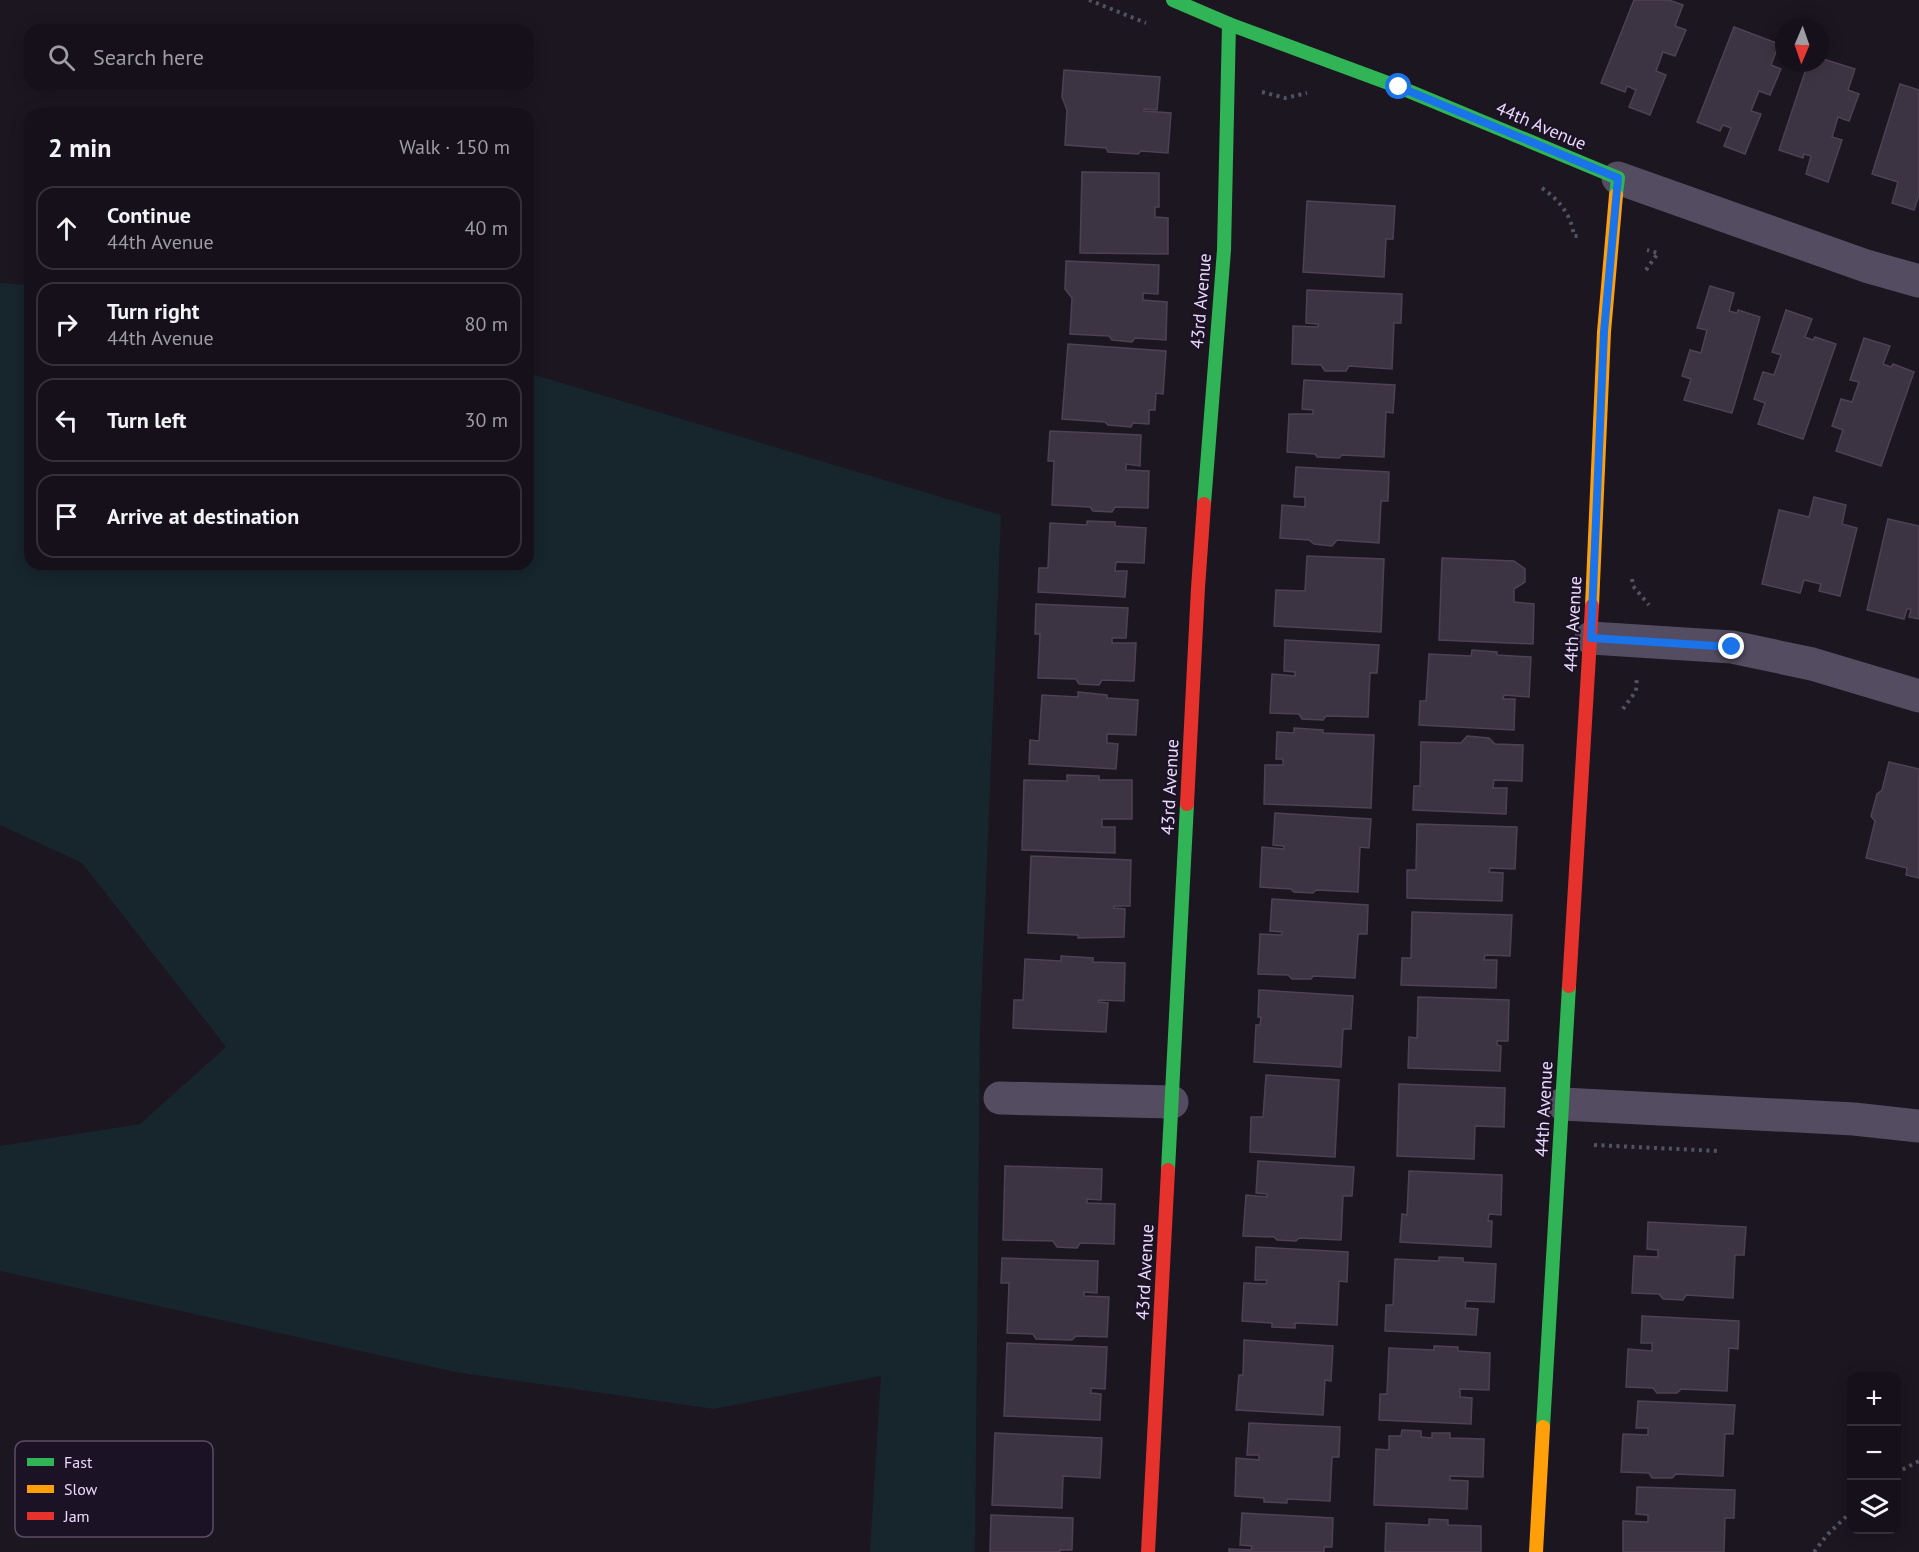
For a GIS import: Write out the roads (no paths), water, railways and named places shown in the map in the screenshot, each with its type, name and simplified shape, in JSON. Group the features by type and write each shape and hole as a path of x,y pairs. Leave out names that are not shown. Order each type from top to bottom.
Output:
{"street":[{"name":"44th Avenue","path":"1173,0 1229,24 1399,87 1618,178 1604,332 1591,638 1574,880 1536,1552"},
{"name":"43rd Avenue","path":"1148,1552 1198,588 1224,250 1229,24"},
{"path":"1618,178 1855,262 1919,281"},
{"path":"1591,638 1732,647 1812,664 1919,696"},
{"path":"999,1098 1172,1102"},
{"path":"1563,1104 1854,1119 1919,1126"}]}
